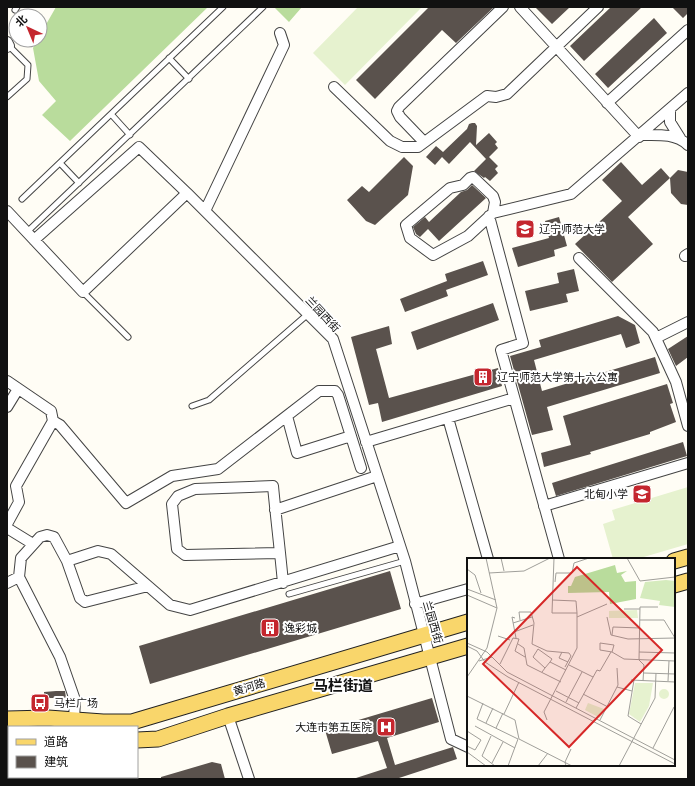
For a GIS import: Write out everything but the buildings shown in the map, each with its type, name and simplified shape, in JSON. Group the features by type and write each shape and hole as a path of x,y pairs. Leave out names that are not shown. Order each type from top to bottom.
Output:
{"main road":[{"path":"675,561 688,557"},
{"path":"675,585 688,581"},
{"name":"黄河路","path":"13,720 48,718 103,722 132,722 467,622"},
{"name":"黄河路","path":"138,740 158,739 228,716 467,646"},
{"path":"13,720 32,721 38,726"}],"street":[{"path":"424,142 400,117 397,111 399,107 503,7"},
{"path":"520,7 607,103 640,136"},
{"path":"334,87 390,141 402,147 418,147 487,96 496,97 508,94 598,7"},
{"path":"607,103 688,30"},
{"path":"205,211 284,45 280,33"},
{"path":"558,558 501,350 524,343 491,215 495,202 493,196 473,177 470,178 464,185 450,188 406,225 410,238 433,255 468,236 491,215 571,194 688,93"},
{"path":"670,109 670,122 680,138 688,145"},
{"path":"640,136 660,134 680,138"},
{"name":"兰园西街","path":"30,236 139,147 187,193 332,339 405,561 451,739 467,747"},
{"path":"7,211 83,292 187,193"},
{"path":"579,258 653,332 676,382 688,426"},
{"path":"656,338 688,322"},
{"path":"7,381 51,410 53,421 16,486 19,502 7,524"},
{"path":"7,407 18,389"},
{"path":"53,421 60,425 126,503 172,476 218,469 319,391 335,391 338,395 361,468"},
{"path":"366,442 514,398"},
{"path":"287,416 297,452 351,436"},
{"path":"448,418 488,558"},
{"path":"544,506 688,463"},
{"path":"275,510 377,476"},
{"path":"280,553 185,556 177,549 172,504 178,496 195,489 273,486 275,510 280,553 283,583"},
{"path":"7,528 32,544"},
{"path":"74,720 75,700 60,657 19,577 22,558 32,544 40,537 47,535 54,537 67,561 80,598 85,602 148,586"},
{"path":"67,561 98,551 111,554 170,605 190,610 283,583 400,546"},
{"path":"7,583 19,577"},
{"path":"415,604 467,589"},
{"path":"228,716 249,779"}],"lane":[{"path":"22,199 223,7"},
{"path":"30,236 79,183 263,7"},
{"path":"7,97 26,79 28,65 11,48"},
{"path":"169,58 189,79"},
{"path":"111,114 130,135"},
{"path":"60,163 79,183"},
{"path":"83,292 128,337"},
{"path":"192,406 209,400 308,314"},
{"path":"289,594 405,561"},
{"path":"138,745 158,739"}],"green space":[{"path":"56,7 208,7 70,141 42,115 56,101 39,81 33,48 48,48 48,21"},
{"path":"274,7 302,7 289,22"},
{"path":"358,7 422,7 345,85 313,53"},
{"path":"688,487 688,544 640,558 613,558 603,524 615,520 612,510"}],"place":[{"name":"辽宁师范大学","path":"525,229"},
{"name":"辽宁师范大学第十六公寓","path":"483,377"},
{"name":"北甸小学","path":"642,494"},
{"name":"逸彩城","path":"270,628"},
{"name":"马栏广场","path":"40,703"},
{"name":"大连市第五医院","path":"386,727"}],"district":[{"name":"马栏街道","path":"343,685"}]}
